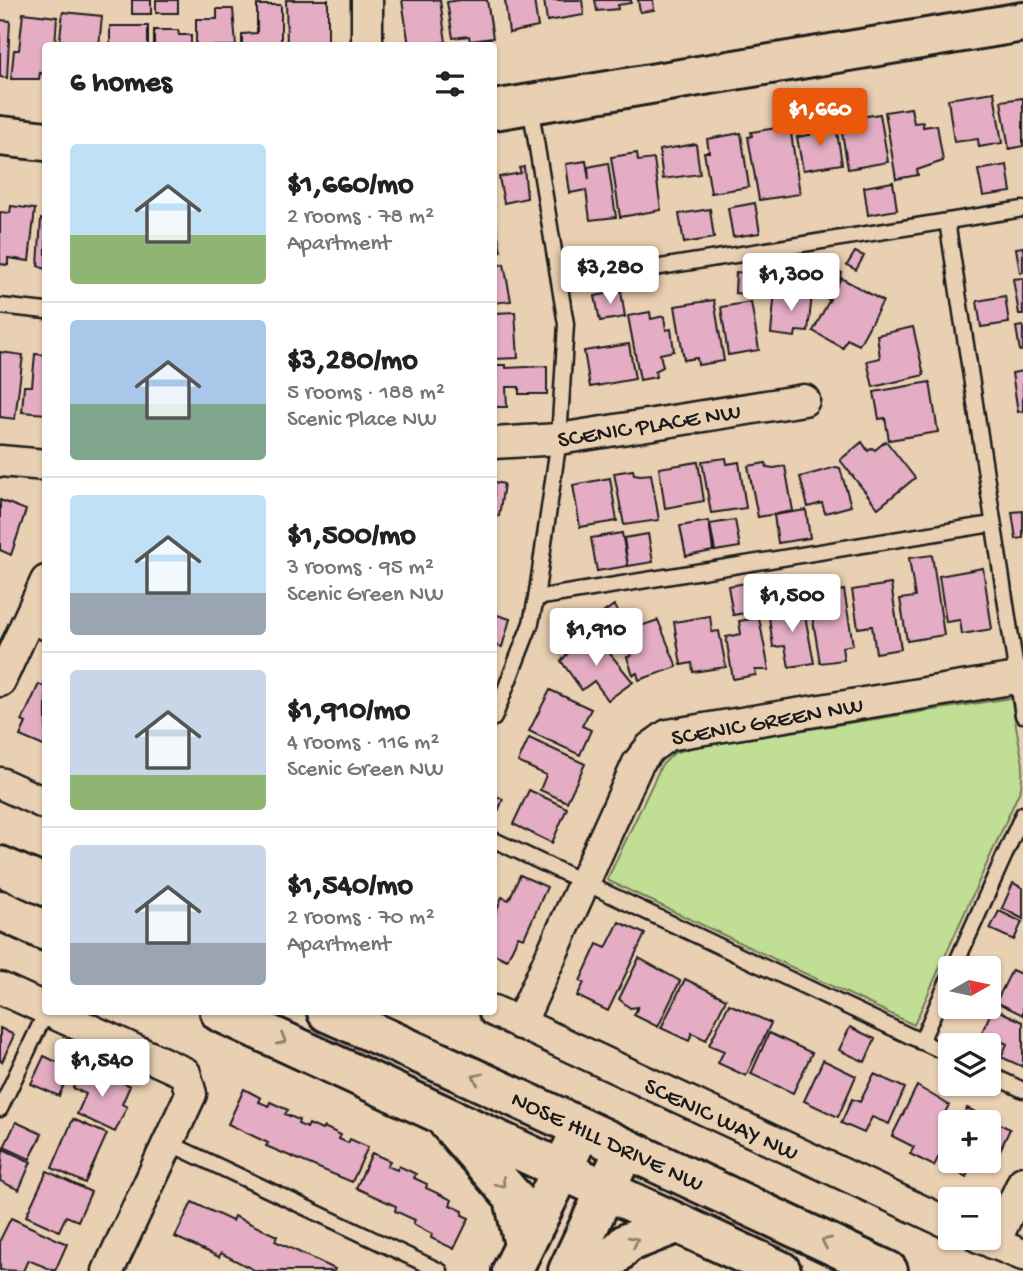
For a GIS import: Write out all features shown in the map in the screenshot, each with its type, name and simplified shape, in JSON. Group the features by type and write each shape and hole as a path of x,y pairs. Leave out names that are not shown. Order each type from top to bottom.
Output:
{"main road":[{"path":"512,107 1023,22"},
{"path":"0,136 42,141"},
{"path":"0,866 42,884"},
{"path":"0,910 42,929"},
{"name":"NOSE HILL DRIVE NW","path":"227,1015 606,1188 759,1266"},
{"name":"NOSE HILL DRIVE NW","path":"334,1015 888,1271"},
{"path":"441,1113 514,1198 518,1258"},
{"path":"518,1258 583,1128"},
{"path":"568,1271 626,1149"},
{"path":"599,1271 627,1243 676,1224"}],"street":[{"path":"367,0 367,42"},
{"name":"SCENIC PLACE NW","path":"497,443 559,439 804,400"},
{"path":"0,461 42,465"},
{"path":"0,681 35,629 42,598"},
{"name":"SCENIC GREEN NW","path":"520,1024 638,763 649,748 668,735 1021,677"},
{"path":"0,783 42,802"},
{"path":"0,988 42,1008"},
{"name":"SCENIC WAY NW","path":"497,1012 938,1218"},
{"path":"58,1015 185,1073 191,1094 108,1271"},
{"path":"1001,1218 1023,1182"},
{"path":"1001,1246 1023,1255"}],"lane":[{"path":"497,710 531,622 537,598 559,439 566,324 560,283 512,107"},
{"path":"560,283 1023,209"},
{"path":"947,221 992,524 1021,677 1023,715"},
{"path":"0,306 42,311"},
{"path":"537,598 992,524"},
{"path":"959,956 1023,814"},
{"path":"497,841 938,1050"},
{"path":"921,1042 938,1003"},
{"path":"0,1109 44,1015"},
{"path":"1001,1080 1023,1090"},
{"path":"169,1143 440,1271"}],"green space":[{"path":"1011,698 1023,764 1021,788 945,956 938,956 938,972 914,1025 607,880 661,766 674,753 694,747"}],"building":[{"path":"132,0 151,0 151,14 132,14"},
{"path":"156,0 178,0 178,13 156,13"},
{"path":"286,0 328,0 328,42 287,42"},
{"path":"402,0 440,0 446,42 408,42"},
{"path":"487,0 493,38 470,41 469,36 453,38 447,2"},
{"path":"505,0 534,0 538,27 509,33"},
{"path":"544,0 582,0 584,15 547,21"},
{"path":"595,0 631,0 631,3 618,5 618,9 597,11"},
{"path":"638,0 653,0 654,10 640,12"},
{"path":"257,5 281,5 281,42 242,42 242,34 257,33"},
{"path":"217,9 233,9 236,42 196,42 196,19 217,19"},
{"path":"63,12 102,16 99,42 59,42"},
{"path":"23,13 57,17 55,42 42,42 42,73 39,79 11,79 14,50 19,50"},
{"path":"0,20 10,21 7,78 0,77"},
{"path":"110,26 148,26 148,42 110,42"},
{"path":"154,30 178,30 179,35 191,35 191,42 154,42"},
{"path":"994,92 1002,143 979,147 978,139 954,142 948,99"},
{"path":"1023,98 1023,146 1009,149 1001,101"},
{"path":"911,108 914,123 923,122 923,127 937,125 943,161 917,170 918,175 896,179 885,112"},
{"path":"880,114 888,162 848,169 840,120"},
{"path":"836,125 842,164 803,170 797,137 810,135 809,130"},
{"path":"790,126 800,194 759,200 748,137 752,136 751,132"},
{"path":"741,133 749,187 711,193 704,152 709,152 707,139"},
{"path":"696,144 700,174 663,179 659,150"},
{"path":"637,153 638,161 654,159 661,210 620,217 611,157"},
{"path":"586,161 589,180 588,167 608,163 616,217 590,220 586,190 570,193 566,164"},
{"path":"1007,165 1011,192 983,196 978,170"},
{"path":"524,167 527,198 504,203 499,177 521,173 519,168"},
{"path":"893,182 897,210 868,215 864,187"},
{"path":"755,203 760,233 733,237 728,208"},
{"path":"11,206 35,209 29,261 8,258 8,265 0,264 0,212 10,213"},
{"path":"710,209 714,238 684,243 679,214"},
{"path":"41,219 42,219 42,268 38,266"},
{"path":"497,231 501,251 497,252"},
{"path":"1023,247 1023,272 1020,273 1016,248"},
{"path":"855,252 864,256 856,270 847,265"},
{"path":"816,258 842,273 828,299 802,285"},
{"path":"504,264 511,301 497,303 497,265"},
{"path":"746,270 772,272 771,297 735,293 736,272 746,273"},
{"path":"841,278 883,301 859,345 847,339 843,348 813,331"},
{"path":"1023,278 1023,314 1019,314 1013,279"},
{"path":"775,290 812,294 808,332 796,331 795,337 771,334"},
{"path":"621,291 625,317 600,321 595,296"},
{"path":"1005,296 1009,323 981,327 977,301"},
{"path":"714,300 724,361 698,365 697,358 684,360 675,306"},
{"path":"751,302 759,350 728,355 721,307"},
{"path":"515,312 518,358 497,359 497,313"},
{"path":"650,312 651,319 664,316 666,330 671,329 674,351 660,354 663,367 655,371 656,377 640,380 628,316"},
{"path":"1023,326 1023,350 1020,351 1016,327"},
{"path":"913,327 924,375 873,387 867,361 880,358 877,335"},
{"path":"629,344 635,379 590,387 584,351"},
{"path":"0,352 23,355 15,419 0,417"},
{"path":"35,354 42,355 42,414 22,412 24,386 32,386"},
{"path":"497,365 506,365 506,368 547,366 547,394 519,394 519,387 506,387 507,407 497,407"},
{"path":"1023,371 1023,411 1018,412 1012,373"},
{"path":"930,382 938,432 889,440 885,418 879,419 874,392"},
{"path":"886,441 915,478 878,508 840,460 862,442 868,451 872,448 875,450"},
{"path":"726,458 727,464 739,462 746,508 711,513 702,461"},
{"path":"698,462 704,501 665,508 659,468"},
{"path":"766,463 767,467 785,466 793,511 758,517 748,466"},
{"path":"840,468 851,506 825,513 822,503 808,507 800,477"},
{"path":"633,470 634,474 651,474 659,520 624,525 614,473"},
{"path":"610,478 617,521 580,527 573,485"},
{"path":"497,483 504,484 497,516"},
{"path":"0,500 26,510 11,555 0,550"},
{"path":"806,510 810,538 778,543 774,515"},
{"path":"1023,511 1023,538 1016,539 1012,512"},
{"path":"735,520 740,547 715,551 710,524"},
{"path":"709,521 713,551 686,556 680,526"},
{"path":"622,533 628,566 597,571 591,538"},
{"path":"648,534 653,562 628,566 624,538"},
{"path":"932,555 944,635 907,641 900,599 915,597 909,558"},
{"path":"983,568 992,629 962,634 960,620 946,622 939,576"},
{"path":"759,581 763,610 733,615 728,586"},
{"path":"891,584 901,649 876,653 872,626 858,628 852,590"},
{"path":"844,590 853,645 842,647 844,660 820,663 809,596"},
{"path":"802,600 814,663 789,667 785,646 773,647 769,617 781,616 779,604"},
{"path":"614,605 628,625 607,641 592,621"},
{"path":"497,615 510,619 502,647 497,646"},
{"path":"710,616 712,632 719,631 726,667 693,672 692,663 681,665 674,622"},
{"path":"759,618 769,670 755,670 756,675 733,679 726,637 741,634 739,621"},
{"path":"658,620 677,667 639,680 637,673 633,675 627,657 631,656 623,632"},
{"path":"595,635 633,682 608,700 594,681 582,690 561,661 575,645"},
{"path":"39,684 42,686 42,745 20,736 26,723 22,721"},
{"path":"550,690 591,709 582,726 591,730 580,755 529,731"},
{"path":"529,738 585,764 567,802 540,790 546,775 518,762"},
{"path":"529,790 567,808 552,843 513,824"},
{"path":"497,796 503,799 497,814"},
{"path":"520,875 547,887 524,938 518,936 507,960 497,955 497,909 502,897 509,900"},
{"path":"1013,883 1023,888 1023,919 1002,908"},
{"path":"999,911 1022,922 1014,940 990,929"},
{"path":"619,922 645,934 608,1011 577,996 584,983 580,981 597,944 606,948"},
{"path":"639,958 680,981 658,1027 634,1015 638,1007 630,1008 619,999"},
{"path":"1012,970 1023,975 1023,1015 1001,1004 1001,992"},
{"path":"685,979 726,999 706,1040 692,1033 689,1041 661,1028"},
{"path":"729,1004 771,1023 746,1076 718,1063 724,1051 709,1045"},
{"path":"1001,1012 1023,1022 1023,1067 1001,1057 1007,1044 1001,1041 1001,1033 982,1032 988,1019 1001,1019"},
{"path":"850,1027 875,1039 865,1062 839,1050"},
{"path":"0,1028 14,1035 2,1062 0,1061"},
{"path":"769,1033 812,1053 793,1093 751,1074"},
{"path":"44,1056 71,1069 59,1096 31,1084"},
{"path":"823,1060 856,1076 838,1117 804,1101"},
{"path":"97,1070 130,1086 122,1104 127,1107 115,1132 77,1114 86,1094 73,1088 80,1072 93,1079"},
{"path":"874,1074 905,1088 889,1124 872,1117 864,1133 841,1123 852,1099 860,1102"},
{"path":"917,1086 949,1105 946,1110 938,1110 938,1158 934,1166 910,1154 914,1147 892,1136"},
{"path":"244,1089 261,1098 259,1102 269,1106 270,1102 288,1110 285,1114 299,1120 298,1124 307,1128 309,1124 322,1130 324,1127 341,1135 339,1139 348,1143 350,1139 368,1147 352,1182 266,1146 268,1143 228,1124"},
{"path":"73,1119 107,1134 85,1183 52,1168"},
{"path":"16,1122 42,1134 30,1159 4,1147"},
{"path":"1001,1125 1010,1129 1001,1148"},
{"path":"3,1149 31,1162 19,1190 0,1181"},
{"path":"372,1153 390,1161 387,1166 397,1170 399,1166 416,1174 414,1178 427,1184 426,1188 452,1200 450,1205 463,1211 462,1215 469,1218 454,1249 431,1238 432,1234 413,1224 415,1220 395,1211 396,1206 356,1188"},
{"path":"47,1171 91,1192 78,1221 66,1216 59,1231 26,1216"},
{"path":"192,1202 232,1221 234,1216 277,1236 275,1241 335,1269 256,1271 221,1253 219,1257 175,1237"},
{"path":"11,1218 67,1244 55,1271 28,1260 23,1271 0,1270 0,1240"}]}
